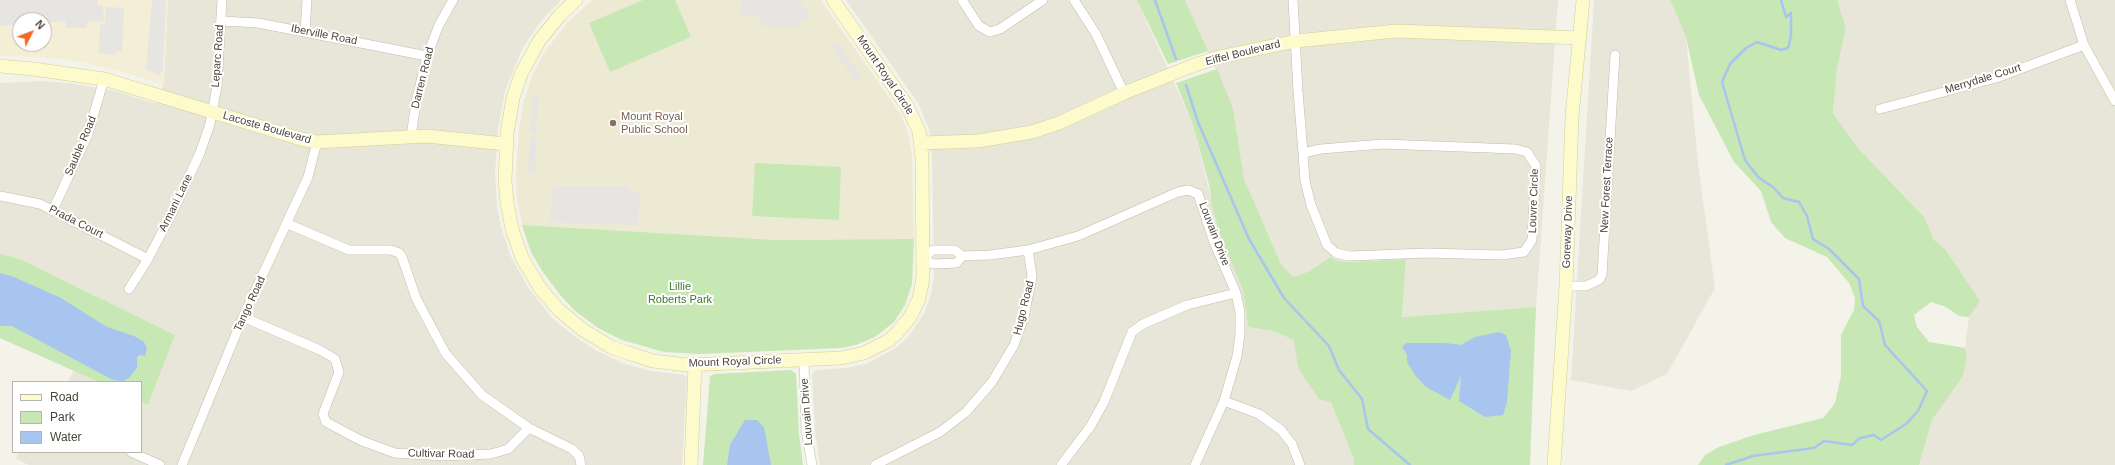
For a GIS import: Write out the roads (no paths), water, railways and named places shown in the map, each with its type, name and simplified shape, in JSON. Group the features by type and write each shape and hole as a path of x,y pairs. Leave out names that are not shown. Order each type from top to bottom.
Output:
{"street":[{"name":"Leparc Road","path":"212,112 217,86 222,0"},
{"path":"305,31 307,0"},
{"name":"Darren Road","path":"411,137 416,102 426,56 439,25 453,0"},
{"name":"Mount Royal Circle","path":"576,0 539,41 526,64 513,98 506,144 507,202 512,229 526,264 549,299 576,325 611,347 653,361 695,364 852,357 875,349 888,341 903,326 915,308 923,278 921,143 919,131 910,111 833,0"},
{"path":"962,0 980,26 990,32 1000,29 1043,0"},
{"path":"1074,0 1096,34 1124,93"},
{"name":"Louvre Circle","path":"1293,0 1296,41 1303,153 1305,182 1311,205 1327,245 1336,253 1349,256 1517,254 1529,247 1532,240 1536,166 1528,152 1515,149 1382,144 1321,149 1303,153"},
{"name":"Goreway Drive","path":"1554,465 1566,286 1572,117 1583,0"},
{"path":"2070,0 2084,45 2115,101"},
{"name":"Iberville Road","path":"221,21 258,23 305,31 426,56"},
{"name":"Eiffel Boulevard","path":"921,143 978,141 1032,132 1059,123 1124,93 1192,66 1244,51 1296,41 1396,31 1580,38"},
{"name":"Merrydale Court","path":"1880,109 1996,78 2084,45"},
{"name":"New Forest Terrace","path":"1566,286 1586,286 1598,280 1602,275 1615,55"},
{"name":"Lacoste Boulevard","path":"0,66 33,68 104,79 301,139 316,142 411,137 457,139 506,144"},
{"name":"Lacoste Boulevard","path":"0,74 33,68"},
{"name":"Sauble Road","path":"53,210 88,134 104,79"},
{"name":"Armani Lane","path":"129,288 148,259 200,153 212,112"},
{"name":"Tango Road","path":"182,465 243,317 288,224 308,177 316,142"},
{"name":"Louvain Drive","path":"962,256 956,263 933,264 923,259 933,250 955,250 962,256 990,256 1028,250 1078,236 1178,192 1188,190 1198,194 1202,201 1214,242 1236,293 1240,312 1240,334 1237,356 1224,401 1195,465"},
{"name":"Prada Court","path":"0,196 40,204 148,259"},
{"path":"288,224 349,250 391,250 399,253 402,257 416,298 446,354 482,395 529,428 575,451 579,456 581,465"},
{"name":"Hugo Road","path":"876,465 940,432 966,412 992,382 1014,345 1024,317 1032,276 1028,250"},
{"path":"1061,465 1090,427 1104,402 1132,332 1143,324 1187,305 1236,293"},
{"name":"Cultivar Road","path":"243,317 320,350 335,359 339,372 323,414 326,422 362,441 396,453 444,456 491,454 508,449 529,428"},
{"name":"Louvain Drive","path":"804,360 806,430 812,465"},
{"path":"691,465 695,364"},
{"path":"1224,401 1259,414 1281,430 1292,444 1300,465"},
{"path":"133,453 160,465"}],"water":[{"path":"0,273 14,277 61,298 107,327 134,336 144,342 147,348 145,356 140,355 137,357 137,368 128,379 118,381 111,379 12,326 0,326"},
{"path":"1499,332 1506,335 1511,351 1507,402 1503,415 1485,417 1459,401 1461,376 1450,400 1426,387 1415,375 1407,362 1407,355 1402,347 1406,343 1445,343 1461,345 1475,337"},
{"path":"745,420 757,420 764,427 771,465 727,465 730,445"}],"waterway":[{"path":"1155,0 1176,59"},
{"path":"1726,465 1753,456 1814,448 1824,441 1852,445 1860,438 1874,435 1881,440 1906,424 1918,411 1927,391 1885,345 1879,321 1863,306 1859,279 1829,249 1813,239 1807,216 1799,202 1783,198 1774,188 1758,177 1745,160 1722,82 1730,64 1746,48 1757,42 1781,50 1788,48 1791,36 1791,13 1786,17 1781,0"},
{"path":"1186,85 1198,122 1249,239 1284,298 1329,346 1339,370 1362,399 1368,429 1410,465"}],"place":[{"name":"Mount Royal Public School","path":"613,123"}],"park label":[{"name":"Lillie Roberts Park","path":"680,293"}]}
